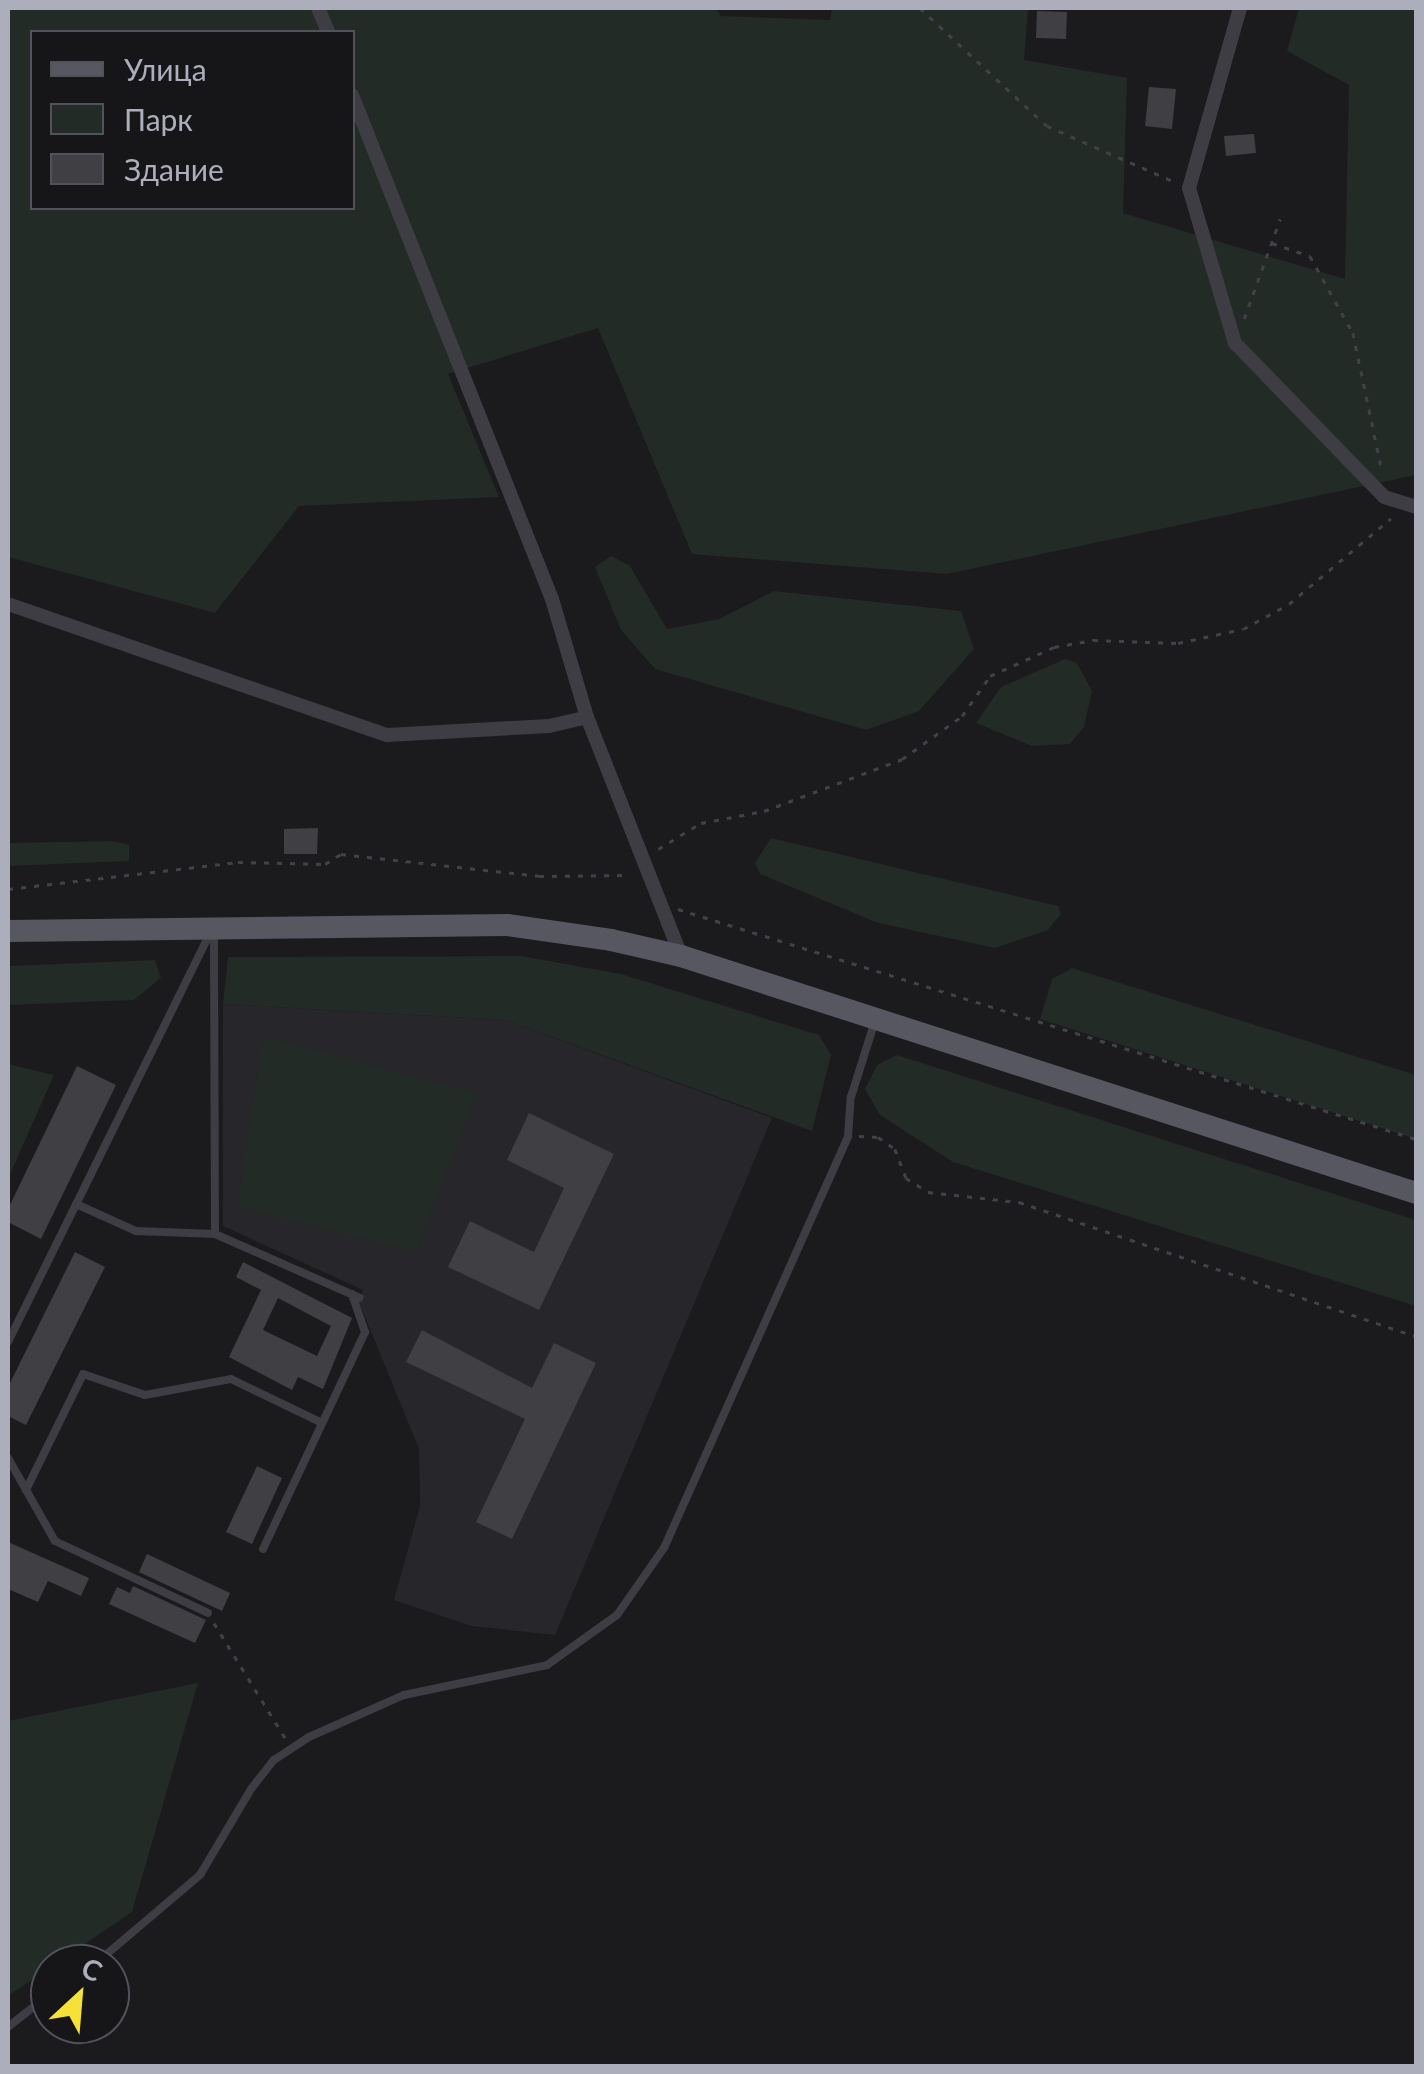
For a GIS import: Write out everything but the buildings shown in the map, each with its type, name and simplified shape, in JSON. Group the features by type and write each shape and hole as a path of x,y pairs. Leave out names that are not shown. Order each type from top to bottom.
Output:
{"main road":[{"path":"8,931 214,925 507,925 681,956 1416,1193"}],"street":[{"path":"1240,8 1189,188 1235,344 1384,498 1410,508"},
{"path":"355,103 552,599 587,716 681,956"},
{"path":"8,604 387,735 549,726 587,716"}],"lane":[{"path":"8,1342 214,925"},
{"path":"214,925 215,1234"},
{"path":"119,1944 200,1875 251,1789 292,1748 349,1715 404,1695 546,1666 617,1615 664,1548 848,1136 851,1097 876,1019"},
{"path":"76,1204 136,1230 215,1234 356,1296 365,1332 263,1549"},
{"path":"26,1490 83,1374 145,1395 232,1380 322,1423"},
{"path":"8,1462 55,1540 208,1613"},
{"path":"8,2027 30,2010"}],"path":[{"path":"920,8 1046,126 1189,188"},
{"path":"1235,344 1280,219"},
{"path":"1272,243 1310,256 1354,333 1384,498"},
{"path":"644,858 701,822 764,811 902,758 962,716 990,676 1054,647 1094,640 1178,642 1243,629 1289,604 1410,508"},
{"path":"8,889 238,862 325,864 341,854 540,876 650,874"},
{"path":"660,903 1416,1140"},
{"path":"848,1136 878,1137 894,1149 906,1178 928,1192 1019,1202 1416,1336"},
{"path":"208,1613 292,1748"}],"shaded area":[{"path":"223,1004 505,1020 772,1118 555,1635 472,1626 394,1600 420,1506 419,1449 359,1302 363,1290 223,1226"}],"green space":[{"path":"8,8 716,8 721,16 830,20 832,8 1028,8 1024,60 1127,78 1123,213 1345,279 1349,85 1287,51 1299,8 1416,8 1416,475 947,574 692,554 598,328 448,374 499,497 299,506 215,613 8,557"},
{"path":"611,556 630,566 667,629 719,619 774,591 961,611 974,649 919,711 866,730 655,669 621,630 595,567"},
{"path":"1065,659 1077,663 1092,691 1084,727 1070,744 1032,746 976,723 1001,687"},
{"path":"771,838 1058,906 1061,914 1048,930 995,948 878,923 760,874 755,863"},
{"path":"114,841 129,845 129,861 8,866 8,843"},
{"path":"521,956 621,974 819,1035 831,1055 812,1131 505,1020 223,1004 228,957"},
{"path":"155,960 161,978 134,1000 8,1005 8,966"},
{"path":"1072,968 1416,1075 1416,1139 1040,1019 1052,979"},
{"path":"263,1036 477,1093 416,1252 237,1207"},
{"path":"897,1055 1416,1220 1416,1306 953,1162 880,1115 865,1089 877,1065"},
{"path":"8,1064 54,1075 8,1179"},
{"path":"198,1683 132,1912 85,1944 30,1944 30,1981 8,1996 8,1721"}]}
